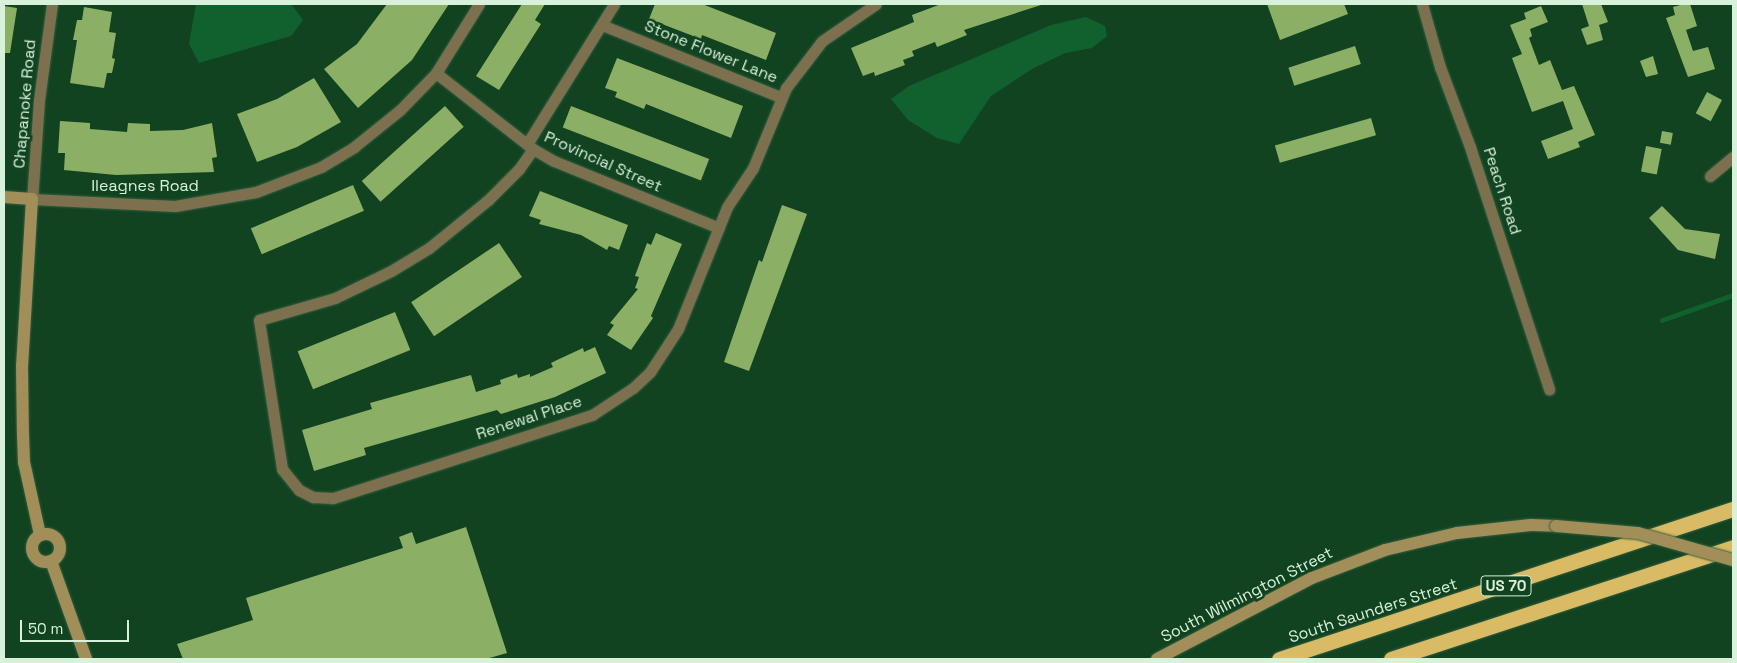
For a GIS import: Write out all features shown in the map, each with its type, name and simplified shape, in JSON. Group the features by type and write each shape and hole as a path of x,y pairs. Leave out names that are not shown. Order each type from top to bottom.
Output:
{"highway":[{"name":"South Saunders Street","path":"1279,659 1733,509"},
{"name":"US 70","path":"1391,659 1733,547"}],"main road":[{"name":"Ileagnes Road","path":"4,196 32,199"},
{"name":"Chapanoke Road","path":"32,199 22,366 23,434 24,462 40,534"},
{"name":"South Wilmington Street","path":"1157,659 1312,578 1377,553 1457,533 1531,525 1638,533 1733,560"},
{"path":"40,534 52,535 59,541 59,554 51,562 39,561 32,554 32,544 40,534"},
{"path":"51,562 86,659"}],"street":[{"name":"Chapanoke Road","path":"32,199 40,100 52,4"},
{"name":"Ileagnes Road","path":"32,199 175,206 256,192 321,167 354,147 400,110 436,73 479,4"},
{"path":"530,146 614,4"},
{"name":"Renewal Place","path":"530,146 519,169 488,200 421,252 335,298 260,320 282,469 299,490 313,497 333,498 592,415 615,402 650,372 667,350 727,207 753,168 780,97 799,68 822,41 863,7 876,4"},
{"name":"Peach Road","path":"1422,4 1440,67 1470,147 1549,389"},
{"name":"Stone Flower Lane","path":"602,25 780,97"},
{"name":"Provincial Street","path":"436,73 530,146 554,161 719,228"},
{"path":"1710,176 1733,158"}],"shaded area":[{"path":"196,4 291,4 303,20 291,36 199,63 189,44"},
{"path":"1086,17 1105,26 1107,36 1092,48 1065,53 1032,69 991,96 959,144 937,138 908,120 891,99 909,86 1051,25"}],"building":[{"path":"387,4 449,4 412,60 358,108 324,69 357,44"},
{"path":"522,4 545,4 535,20 541,24 499,90 476,76"},
{"path":"655,4 702,4 776,33 766,60 702,35 701,39 649,19"},
{"path":"941,4 1041,5 964,30 967,35 937,47 935,42 912,51 914,56 903,60 905,65 875,76 874,72 863,76 851,48 914,22 912,15"},
{"path":"1267,4 1344,4 1348,14 1280,40"},
{"path":"1582,4 1601,4 1608,22 1599,25 1603,40 1587,45 1581,29 1589,26"},
{"path":"1690,4 1697,26 1686,30 1693,51 1708,47 1715,69 1688,77 1666,18 1675,15 1673,7"},
{"path":"4,6 17,8 10,53 4,53"},
{"path":"1541,6 1548,22 1530,29 1532,36 1529,38 1539,65 1550,60 1562,90 1574,86 1595,135 1578,142 1580,147 1548,159 1541,141 1573,129 1563,101 1532,112 1512,58 1522,54 1510,25 1526,19 1524,13"},
{"path":"84,7 112,12 109,32 116,33 112,58 115,59 112,73 107,73 104,88 70,83 77,40 73,40 77,20 82,20"},
{"path":"1355,46 1361,64 1294,86 1288,68"},
{"path":"1653,56 1658,74 1646,77 1640,61"},
{"path":"617,58 743,106 731,138 646,104 644,109 615,97 617,92 605,88"},
{"path":"314,78 341,122 297,147 257,162 237,114 277,99"},
{"path":"1707,92 1722,100 1711,121 1696,113"},
{"path":"445,106 464,127 381,202 362,181"},
{"path":"571,106 709,159 701,181 563,127"},
{"path":"1371,118 1376,135 1280,163 1275,146"},
{"path":"60,121 90,123 90,129 127,132 128,123 150,124 150,131 183,130 212,123 217,157 212,158 214,172 116,175 64,170 65,153 58,153"},
{"path":"1662,131 1673,133 1671,145 1660,143"},
{"path":"1646,146 1662,149 1657,175 1641,172"},
{"path":"353,185 364,211 262,254 251,228"},
{"path":"540,191 628,225 619,250 609,246 607,250 581,235 539,224 541,220 529,216"},
{"path":"782,205 807,214 749,371 724,362 759,260 762,262"},
{"path":"1662,206 1685,229 1720,234 1715,259 1678,250 1649,218"},
{"path":"656,233 682,244 651,316 653,318 631,350 607,335 614,325 610,323 638,289 635,288 639,277 635,276 647,243 651,245"},
{"path":"499,243 522,277 434,336 411,302"},
{"path":"395,312 410,350 313,389 298,351"},
{"path":"595,347 606,373 555,397 501,414 497,410 364,448 366,455 314,471 302,430 372,409 370,403 471,375 476,392 501,384 500,380 517,374 518,378 530,374 530,377 553,367 551,363 583,348 584,352"},
{"path":"466,527 507,653 486,659 183,659 177,644 253,620 246,598 403,548 399,537 412,532 416,544"}],"waterway":[{"path":"1662,320 1733,295"}]}
